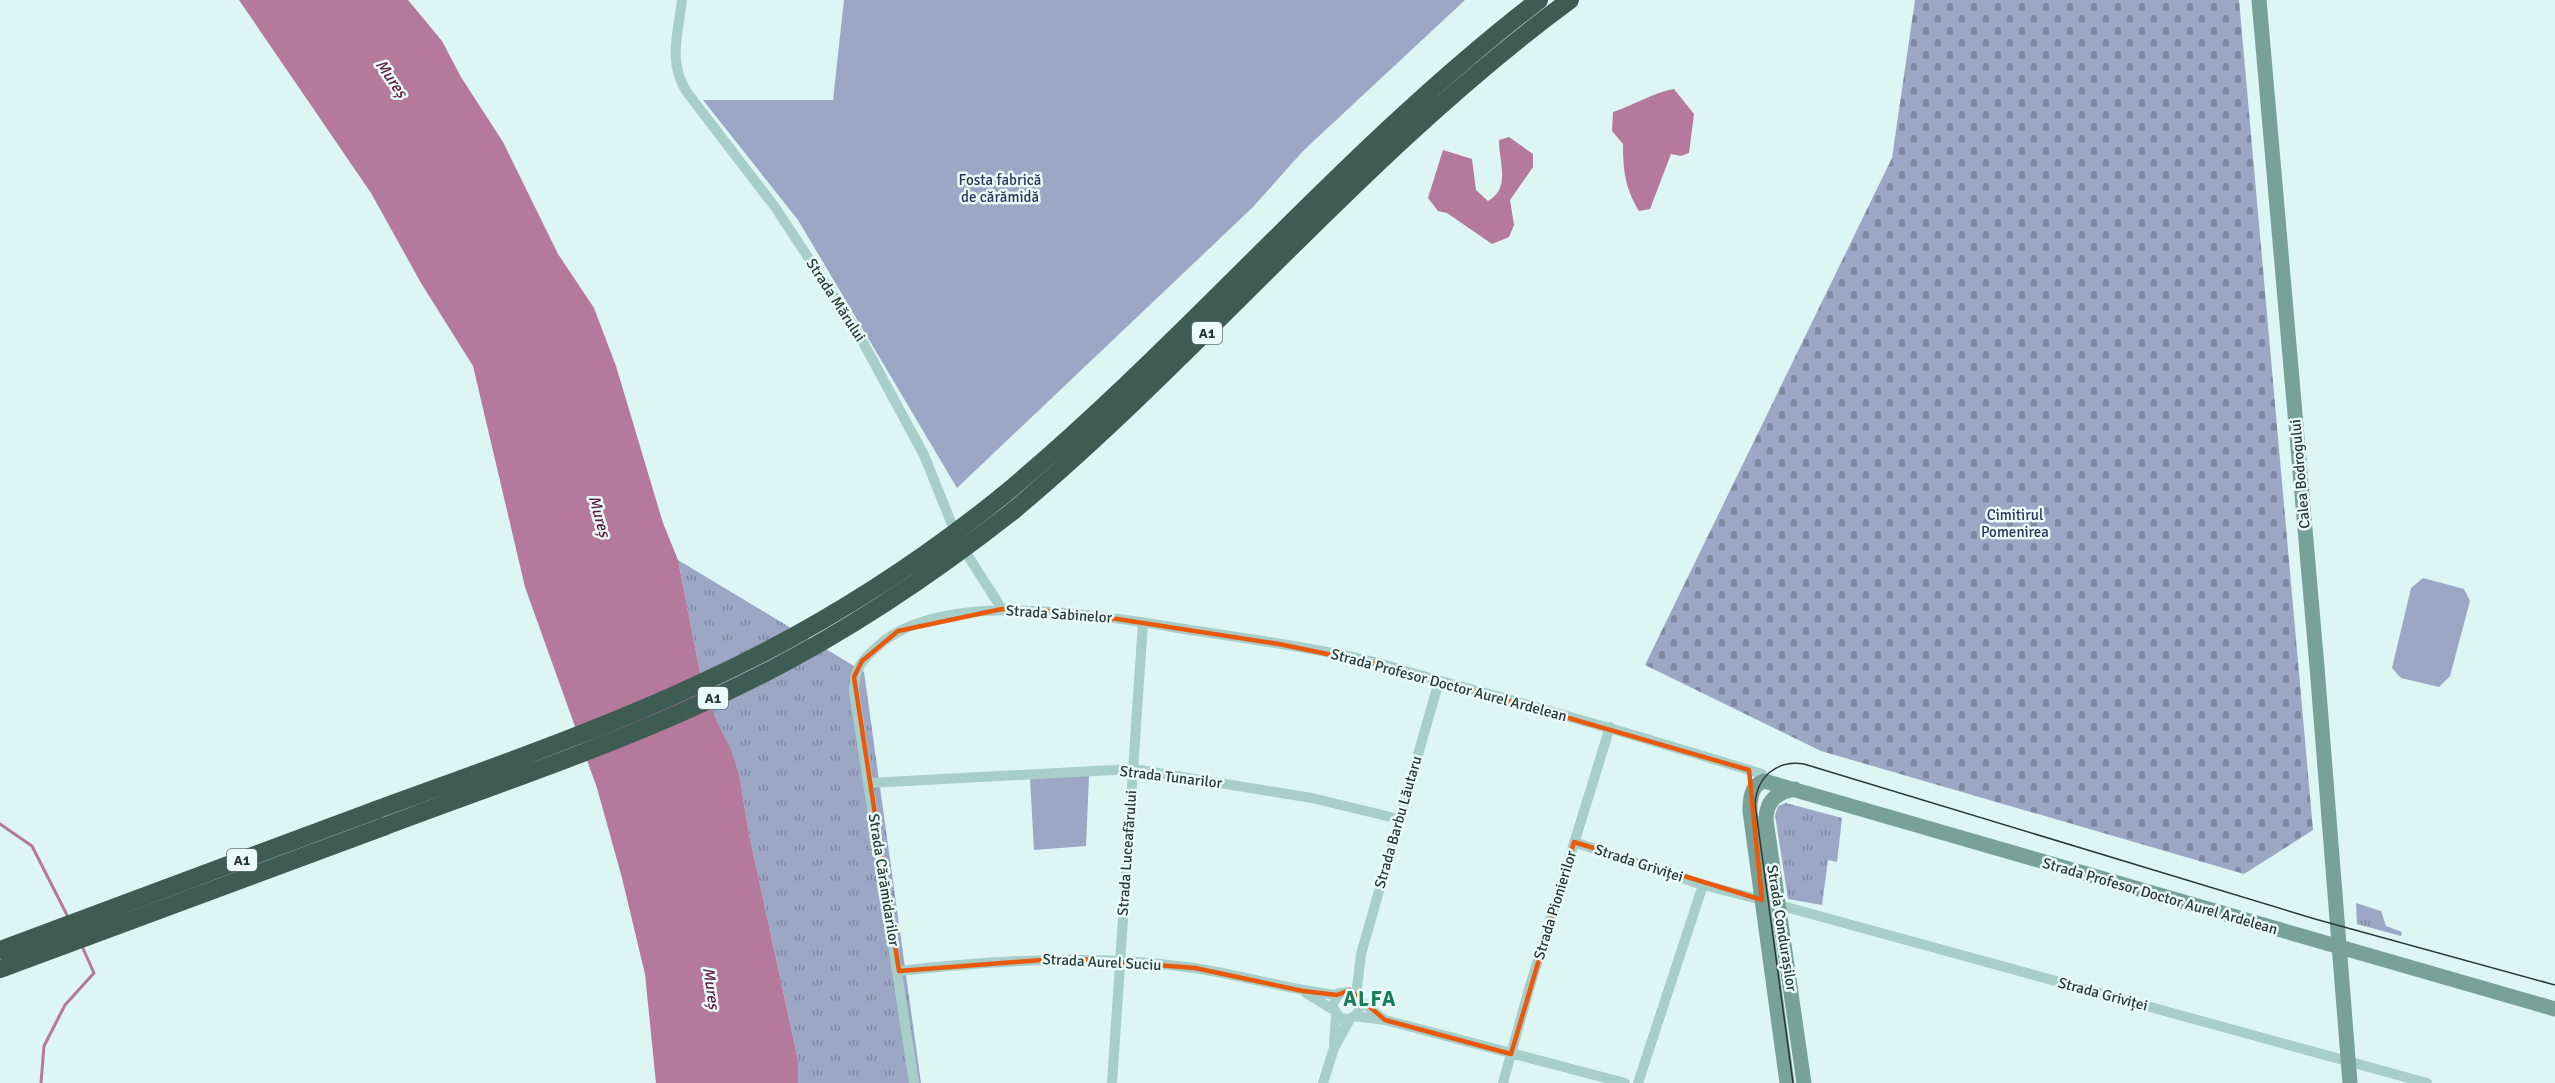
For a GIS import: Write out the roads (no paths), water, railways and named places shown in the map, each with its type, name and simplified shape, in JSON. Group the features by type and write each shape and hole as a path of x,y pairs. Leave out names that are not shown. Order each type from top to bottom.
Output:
{"highway":[{"name":"A1","path":"0,950 116,926 616,739 746,682 882,606 1013,511 1145,393 1389,141 1432,89 1539,0"},
{"name":"A1","path":"0,969 108,909 610,722 749,660 874,589 944,541 1000,497 1130,382 1389,141 1445,103 1519,39 1570,0"}],"main road":[{"name":"Calea Bodrogului","path":"2259,0 2350,1083"},
{"name":"Strada Profesor Doctor Aurel Ardelean","path":"1766,780 2555,1009"},
{"path":"1752,794 1757,784 1766,780"},
{"name":"Strada Condurașilor","path":"1795,789 1775,796 1766,815 1804,1083"},
{"name":"Strada Condurașilor","path":"1752,794 1750,811 1787,1083"}],"street":[{"name":"Strada Mărului","path":"682,0 675,59 676,74 686,92 775,207 858,333 924,455 959,542 1002,609"},
{"name":"Strada Sabinelor","path":"854,677 862,661 898,631 949,617 1002,609 1072,612 1143,622"},
{"name":"Strada Profesor Doctor Aurel Ardelean","path":"1143,622 1360,659 1610,727 1749,770 1752,776 1766,780"},
{"name":"Strada Luceafărului","path":"1112,1083 1143,622"},
{"name":"Strada Cărămidarilor","path":"854,677 914,1083"},
{"name":"Strada Barbu Lăutaru","path":"1358,999 1359,964 1439,681"},
{"name":"Strada Pionierilor","path":"1503,1083 1610,727"},
{"name":"Strada Tunarilor","path":"869,783 1133,769 1312,798 1399,819"},
{"name":"Strada Condurașilor","path":"1749,770 1752,794"},
{"name":"Strada Griviței","path":"1574,842 1703,885 1762,900"},
{"name":"Strada Griviței","path":"1638,1083 1703,885"},
{"name":"Strada Griviței","path":"1779,905 2427,1083"},
{"name":"Strada Aurel Suciu","path":"899,971 1021,959 1119,960 1195,968 1303,991 1339,994"},
{"name":"Strada Barbu Lăutaru","path":"1339,994 1359,964"},
{"name":"Strada Aurel Suciu","path":"1303,991 1334,1012"},
{"path":"1334,1048 1332,1001 1339,994 1349,992 1385,1020"},
{"path":"1323,1083 1334,1048 1352,1018 1358,999"},
{"path":"1334,1012 1352,1018 1385,1020 1625,1083"}],"water":[{"name":"Mureș","path":"239,0 408,0 442,41 461,77 503,142 558,254 594,308 616,366 663,523 678,560 705,698 731,750 740,778 748,829 798,1060 798,1083 656,1083 645,974 622,878 597,788 525,587 473,366 421,283 371,193"},
{"path":"1674,89 1694,114 1689,153 1681,156 1671,154 1650,209 1639,211 1626,179 1623,144 1612,131 1613,112 1658,93"},
{"path":"1509,137 1533,154 1533,167 1510,200 1514,225 1509,237 1492,244 1447,213 1438,211 1428,198 1443,150 1472,159 1476,190 1488,201 1495,196 1502,182 1499,140"}],"waterway":[{"path":"0,824 32,846 68,917"},
{"path":"41,1083 44,1046 65,1005 94,973 81,944"}],"tram line":[{"path":"1793,1083 1755,804 1764,778 1777,768 1794,763 1804,764 2315,919 2555,985"}],"district":[{"name":"ALFA","path":"1370,999"}],"park label":[{"name":"Fosta fabrică de cărămidă","path":"1000,188"},
{"name":"Cimitirul Pomenirea","path":"2015,524"}]}
